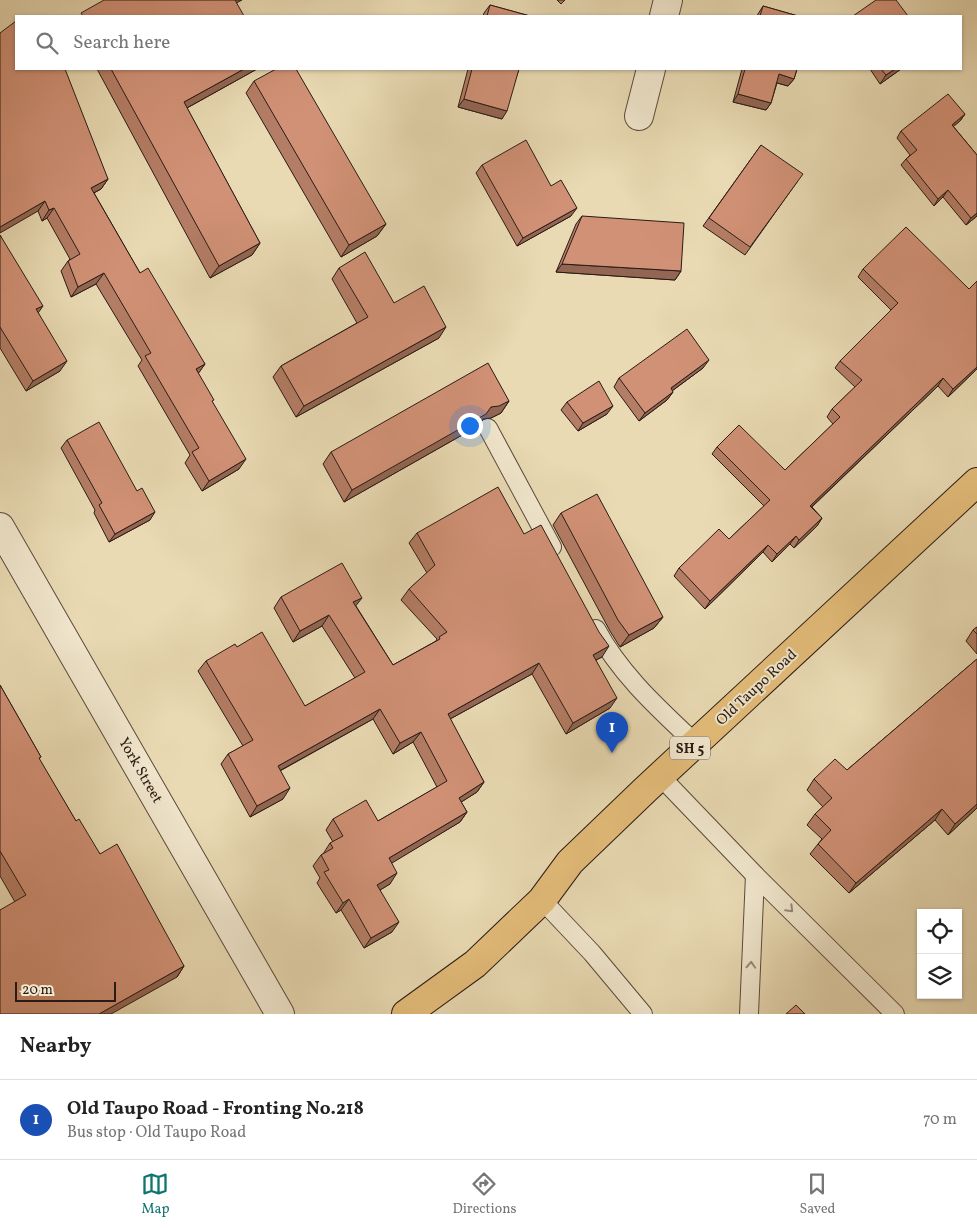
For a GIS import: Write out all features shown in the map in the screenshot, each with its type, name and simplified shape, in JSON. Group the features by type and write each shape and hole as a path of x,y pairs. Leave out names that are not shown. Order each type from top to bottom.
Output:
{"highway":[{"name":"Old Taupo Road","path":"406,1014 475,964 542,900 570,862 695,743 977,482"}],"street":[{"path":"664,15 668,0"},
{"path":"640,116 651,70"},
{"name":"York Street","path":"0,527 280,1014"}],"lane":[{"path":"488,428 558,559"},
{"path":"586,611 601,637 628,675 661,711 695,743"},
{"path":"660,776 755,875 895,1014"},
{"path":"749,1014 755,875"},
{"path":"542,900 592,952 643,1014"}],"building":[{"path":"104,0 235,0 243,15 82,15 81,13"},
{"path":"876,0 896,0 907,15 854,15"},
{"path":"490,5 526,15 487,15"},
{"path":"763,6 794,15 760,15"},
{"path":"15,22 15,70 65,70 108,179 91,188 140,273 148,268 205,364 196,369 214,400 212,401 246,459 209,481 192,452 199,448 145,356 151,353 104,273 78,287 68,261 80,254 54,208 49,210 45,201 0,227 0,33"},
{"path":"112,70 242,70 184,102 260,243 219,266"},
{"path":"274,70 297,70 386,224 349,245 254,81"},
{"path":"472,70 519,70 507,111 464,99"},
{"path":"745,70 797,70 794,79 779,74 771,103 738,94"},
{"path":"882,70 894,70 886,75"},
{"path":"948,94 965,114 952,125 977,155 977,213 971,218 948,190 938,199 906,159 917,150 901,131"},
{"path":"526,140 551,186 561,180 577,208 523,238 482,165"},
{"path":"761,145 803,174 750,247 709,218"},
{"path":"582,216 684,223 681,271 562,264"},
{"path":"906,227 969,289 977,281 977,367 953,389 943,378 810,506 822,518 799,540 796,536 777,554 768,545 710,601 679,568 719,529 729,539 770,500 717,447 739,425 785,470 840,417 832,409 862,380 840,361 898,303 863,269"},
{"path":"0,235 43,306 36,309 67,361 33,381 0,327"},
{"path":"365,252 394,303 424,286 446,327 304,406 281,366 368,317 339,268"},
{"path":"687,329 709,360 671,388 673,392 645,413 619,378"},
{"path":"488,363 509,401 499,406 491,407 486,414 352,490 331,452"},
{"path":"599,381 613,406 583,423 567,402"},
{"path":"99,422 137,491 142,488 155,512 115,534 99,505 102,503 67,440"},
{"path":"498,487 524,534 541,525 599,632 609,646 593,655 617,698 573,723 539,663 448,714 484,782 459,798 467,812 389,858 397,873 377,885 399,922 371,938 349,899 343,903 324,872 329,870 321,855 333,848 330,843 343,836 333,819 366,800 378,821 447,781 421,732 400,743 380,709 278,766 290,788 257,806 228,754 253,740 206,661 235,644 237,647 262,632 305,706 365,672 329,615 300,631 281,597 342,563 362,598 353,602 393,665 440,639 439,637 447,632 409,589 435,565 417,533"},
{"path":"597,494 663,617 629,635 618,620 561,513"},
{"path":"977,659 977,804 955,824 942,809 856,883 818,844 831,830 815,814 832,798 814,779 835,759 847,770"},
{"path":"0,685 41,757 39,758 76,821 79,819 100,854 117,844 184,966 99,1014 0,1014 0,910 26,895 0,851"},
{"path":"796,1005 805,1014 786,1014"}],"place":[{"name":"Old Taupo Road - Fronting No.218","path":"612,753"}]}
